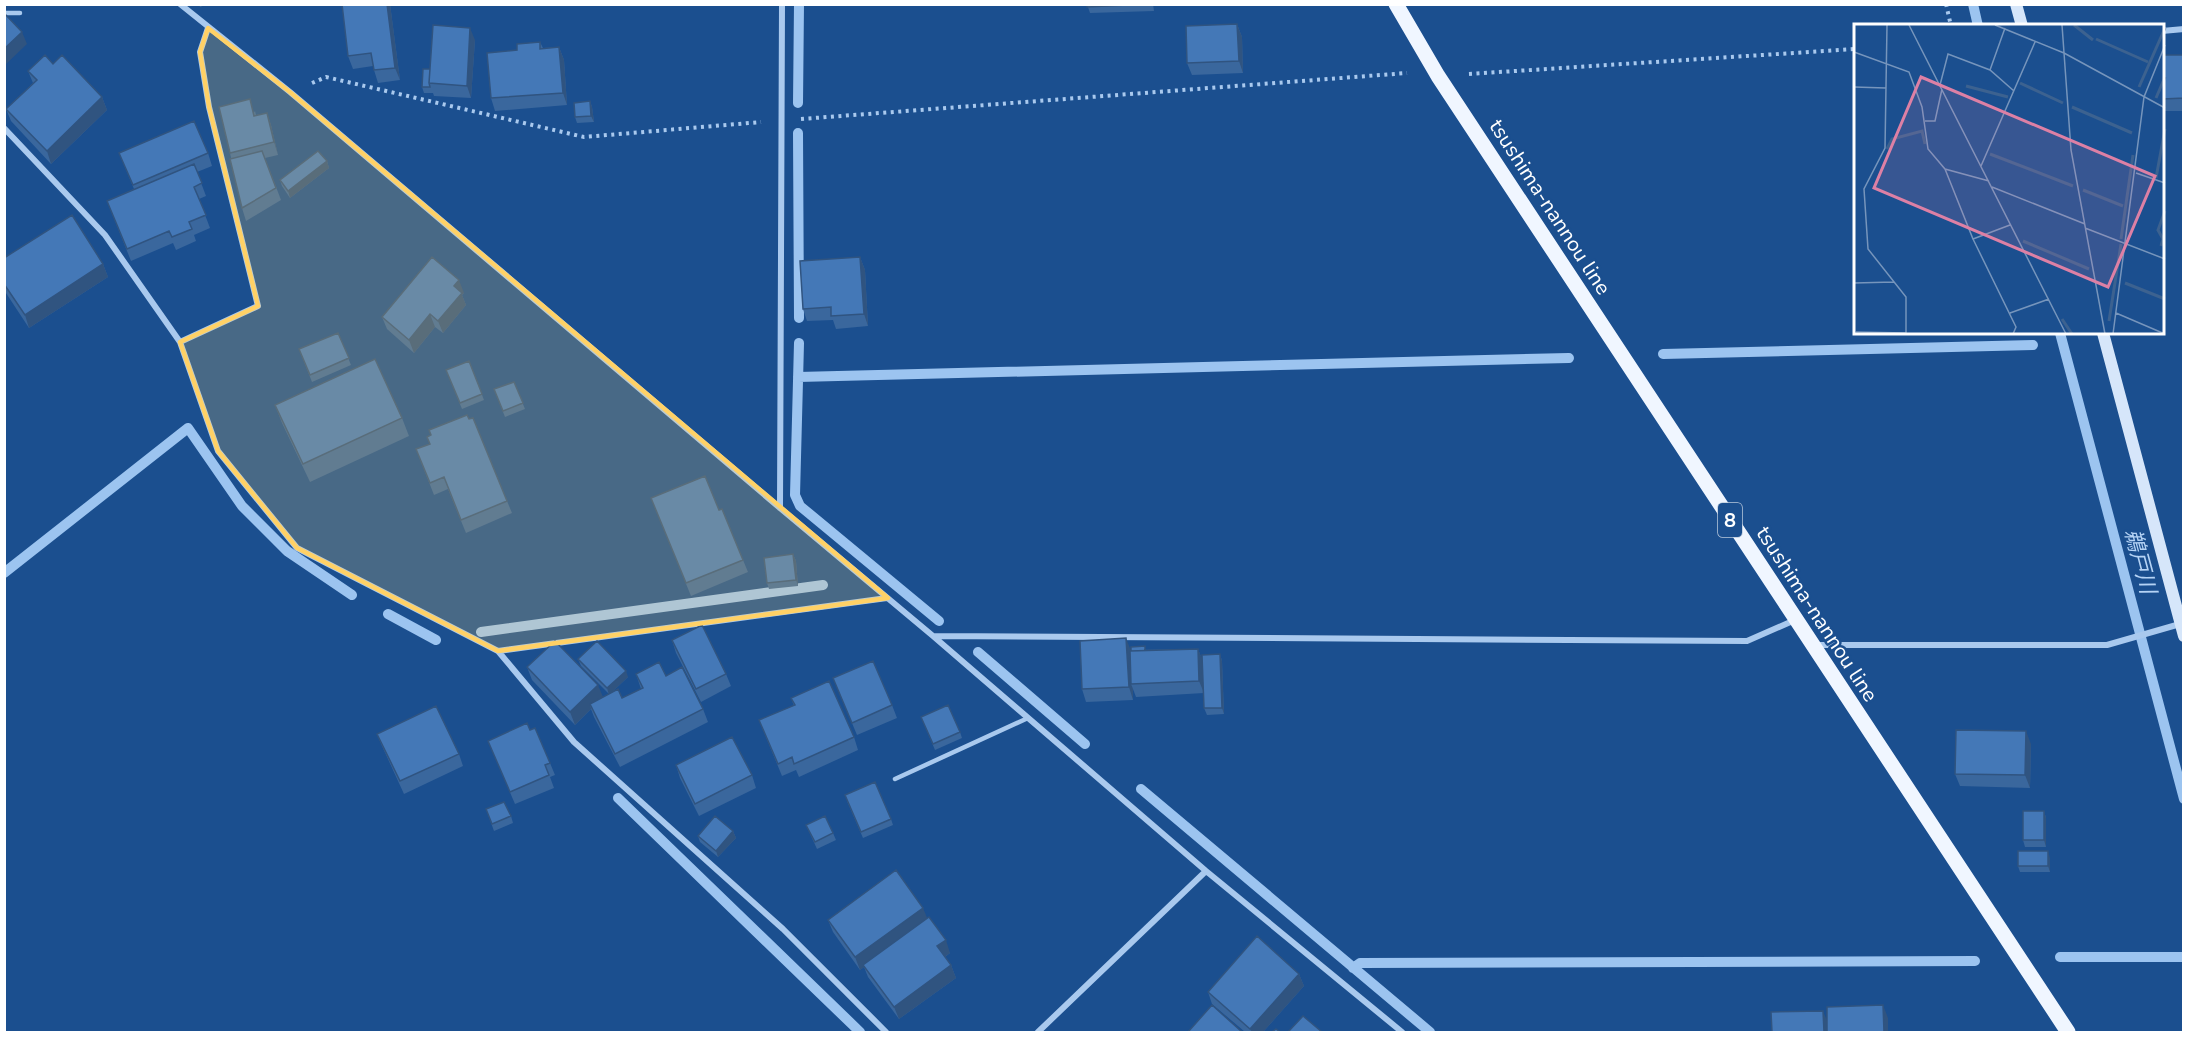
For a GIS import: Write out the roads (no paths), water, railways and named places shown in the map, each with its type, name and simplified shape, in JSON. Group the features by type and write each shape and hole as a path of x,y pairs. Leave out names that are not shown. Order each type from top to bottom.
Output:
{"main road":[{"name":"tsushima-nannou line","path":"1396,4 1437,74 2068,1032"}],"street":[{"path":"180,4 290,92 933,636 1206,871 1402,1032"},
{"path":"780,508 782,4"},
{"path":"2016,4 2021,24"},
{"path":"180,342 258,306 209,107 200,52 208,28"},
{"path":"2164,31 2184,29"},
{"path":"4,128 105,235 180,342 218,451 297,548 498,651 574,742 783,929 886,1032"},
{"path":"1812,645 2107,645 2160,630 2182,628 2103,334"},
{"path":"498,651 888,598"},
{"path":"933,636 1747,641 1795,620"},
{"path":"1038,1032 1206,871"}],"lane":[{"path":"4,14 20,13"},
{"path":"895,779 1028,718"}],"waterway":[{"path":"798,103 799,4"},
{"name":"鵜戸川","path":"1973,4 1978,24"},
{"path":"798,133 799,318"},
{"name":"鵜戸川","path":"2060,334 2184,799"},
{"path":"799,343 795,495 800,506 939,621"},
{"path":"1663,354 2033,345"},
{"path":"798,377 1569,358"},
{"path":"4,573 188,428 242,506 287,551 352,595"},
{"path":"481,632 823,585"},
{"path":"388,614 436,640"},
{"path":"978,652 1085,744"},
{"path":"1141,789 1430,1032"},
{"path":"618,798 860,1032"},
{"path":"2060,957 2184,957"},
{"path":"1353,968 1360,963 1975,961"}]}
